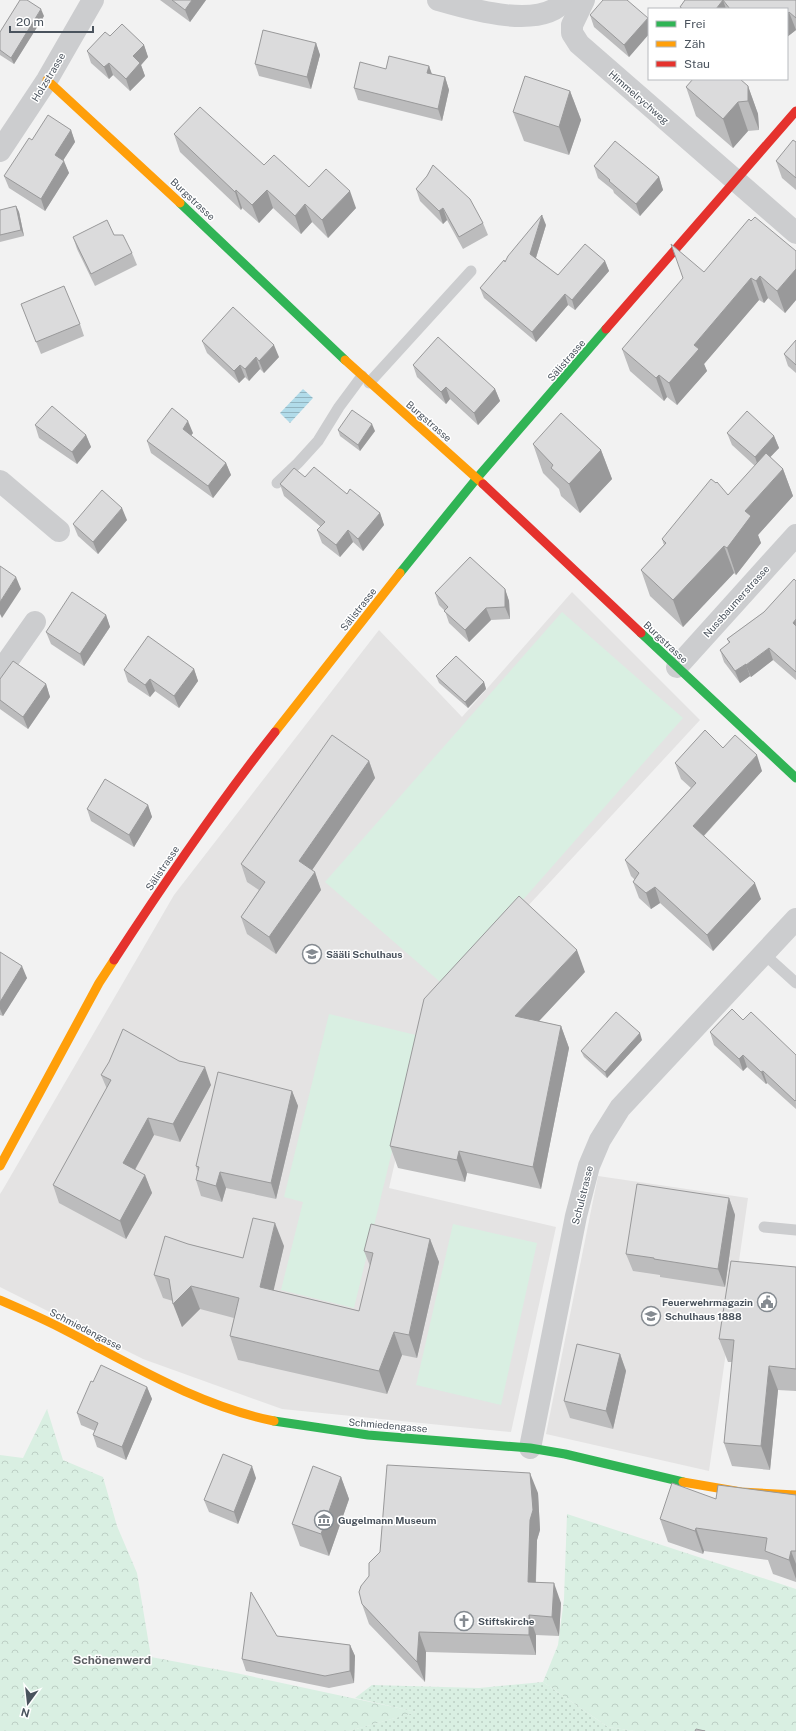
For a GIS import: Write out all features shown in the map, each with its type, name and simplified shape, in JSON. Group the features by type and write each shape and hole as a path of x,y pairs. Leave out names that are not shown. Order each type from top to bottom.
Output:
{"street":[{"name":"Holzstrasse","path":"0,151 47,80 93,0"},
{"path":"438,0 494,13 522,17 550,12 557,8 565,0"},
{"name":"Himmelrychweg","path":"584,0 572,25 572,33 578,44 796,233"},
{"name":"Burgstrasse","path":"47,80 205,226 366,379 477,478 796,778"},
{"name":"Sälistrasse","path":"0,1166 99,983 171,873 230,789 388,588 477,478 736,182 796,111"},
{"path":"0,481 59,531"},
{"name":"Nussbaumerstrasse","path":"677,667 796,536"},
{"path":"0,672 35,622"},
{"name":"Schulstrasse","path":"530,1448 576,1216 588,1166 600,1140 620,1108 796,919"},
{"name":"Schmiedengasse","path":"0,1300 54,1324 178,1388 227,1408 272,1421 368,1435 530,1448 565,1454 693,1484 741,1492 796,1495"}],"lane":[{"path":"277,483 318,441 339,407 471,271"},
{"path":"764,953 796,983"},
{"path":"764,1228 796,1230"}],"shaded area":[{"name":"Sääli Schulhaus","path":"572,592 700,720 429,1013 389,1188 556,1227 511,1432 282,1409 143,1359 0,1287 0,1194 174,895 379,630 462,717"},
{"name":"Schulhaus 1888","path":"598,1176 748,1198 709,1471 546,1434"}],"green space":[{"path":"562,612 683,718 446,987 325,882"},
{"path":"329,1014 420,1036 354,1308 281,1290 303,1202 284,1197"},
{"path":"453,1224 537,1243 501,1405 416,1385"},
{"path":"47,1409 63,1460 103,1477 117,1526 137,1573 151,1657 236,1673 417,1712 349,1731 0,1731 0,1455 23,1458"},
{"path":"567,1514 796,1589 796,1731 635,1731 608,1727 543,1682 558,1645 564,1599"},
{"path":"543,1682 608,1727 635,1731 349,1731 416,1712 355,1698 372,1685 479,1688"}],"water":[{"path":"303,389 313,398 290,423 280,413"}],"building":[{"path":"20,0 27,0 41,9 11,58 0,50 0,32"},
{"path":"172,0 192,0 185,10"},
{"path":"603,0 627,0 648,18 624,45 590,15"},
{"path":"685,0 723,0 717,8 680,7"},
{"path":"723,0 796,0 796,18 789,12 788,13 788,8 729,8"},
{"path":"122,24 144,45 133,56 140,63 126,79 109,63 104,67 87,51 105,32 110,36"},
{"path":"263,30 316,43 307,77 255,64"},
{"path":"389,56 429,66 427,73 445,77 438,109 354,88 360,62 386,69"},
{"path":"525,76 570,91 559,127 513,112"},
{"path":"692,80 741,80 748,86 748,101 738,102 723,119 686,87"},
{"path":"200,107 264,165 274,155 309,187 326,169 350,191 322,220 305,204 295,216 267,190 252,205 236,190 235,192 174,134"},
{"path":"48,115 71,130 55,155 64,161 41,199 4,176 29,138 32,140"},
{"path":"793,140 796,142 796,178 776,161"},
{"path":"615,141 659,177 636,204 594,166"},
{"path":"433,165 470,199 483,223 459,237 443,208 439,211 416,189 427,176"},
{"path":"16,206 21,230 0,235 0,210"},
{"path":"542,215 530,254 558,275 585,244 605,261 572,300 565,294 532,332 480,288 504,260 505,262 508,256"},
{"path":"755,217 796,251 796,269 777,291 760,276 756,281 751,278 694,345 699,349 669,383 659,375 656,378 622,349 683,278 671,244 704,272 749,219 751,221"},
{"path":"107,220 114,235 123,235 132,253 91,274 73,237"},
{"path":"64,286 80,324 36,342 21,304"},
{"path":"233,307 274,345 259,361 256,357 245,369 240,365 234,371 202,341"},
{"path":"438,337 495,389 474,413 446,387 441,392 413,365"},
{"path":"796,340 796,365 784,354"},
{"path":"52,406 86,435 72,452 35,425"},
{"path":"172,408 188,421 183,429 226,463 208,486 147,441"},
{"path":"352,410 372,424 358,445 338,430"},
{"path":"747,411 774,436 755,457 727,433"},
{"path":"561,413 601,450 569,484 551,468 553,465 533,444"},
{"path":"766,453 783,469 745,511 751,516 727,548 724,546 673,600 641,570 666,543 662,539 711,479 716,483 717,482 728,495"},
{"path":"314,467 347,494 350,489 380,513 358,539 348,530 336,545 317,530 325,522 280,484 294,468 305,477"},
{"path":"102,490 122,508 93,542 73,524"},
{"path":"470,557 505,589 505,607 486,608 465,630 444,611 448,607 435,593"},
{"path":"0,566 16,577 0,602"},
{"path":"794,579 796,581 796,619 793,623 796,626 796,672 769,648 735,671 720,650 730,642 727,639 764,612"},
{"path":"72,592 106,615 80,654 46,632"},
{"path":"148,636 194,669 174,696 150,679 145,685 124,670"},
{"path":"456,656 484,682 465,702 436,676"},
{"path":"13,661 46,684 23,717 0,700 0,679"},
{"path":"705,730 723,748 735,735 757,755 693,826 755,883 707,935 655,887 646,893 633,882 639,873 625,860 696,783 675,763"},
{"path":"332,735 369,761 299,861 315,872 269,937 241,917 265,882 241,864"},
{"path":"105,779 148,805 129,835 87,809"},
{"path":"519,896 577,950 515,1016 561,1026 533,1167 459,1151 457,1160 390,1146 424,999"},
{"path":"0,952 22,966 0,1002"},
{"path":"732,1009 743,1020 751,1012 796,1055 795,1101 763,1071 761,1072 743,1055 739,1059 710,1032"},
{"path":"616,1012 640,1033 605,1072 581,1051"},
{"path":"123,1029 179,1061 205,1067 173,1124 148,1118 123,1163 145,1175 120,1221 53,1185 111,1080 101,1075 109,1062"},
{"path":"218,1072 292,1091 271,1183 220,1172 216,1186 196,1180 199,1167 196,1166"},
{"path":"637,1184 729,1198 718,1269 626,1254"},
{"path":"253,1218 275,1223 260,1287 359,1311 373,1253 364,1251 371,1224 430,1239 409,1335 394,1332 379,1371 230,1336 239,1298 191,1286 173,1304 169,1279 154,1275 165,1236 188,1244 243,1258"},
{"path":"731,1261 796,1267 796,1369 769,1366 761,1446 724,1443 734,1340 719,1339"},
{"path":"577,1344 620,1354 606,1411 564,1401"},
{"path":"101,1365 147,1387 122,1447 93,1435 98,1423 77,1413 91,1381 93,1382"},
{"path":"223,1454 252,1466 234,1512 204,1500"},
{"path":"387,1465 530,1473 533,1510 530,1520 528,1582 554,1583 552,1617 529,1615 529,1635 419,1632 417,1662 362,1604 359,1592 361,1586 369,1576 369,1563 380,1552"},
{"path":"313,1466 341,1477 321,1534 292,1524"},
{"path":"672,1483 716,1499 718,1485 796,1495 796,1551 791,1551 789,1560 765,1551 767,1538 696,1528 695,1531 660,1519"},
{"path":"251,1592 277,1636 350,1645 350,1671 325,1676 242,1659"}],"traffic: fast":[{"path":"180,203 345,360"},
{"path":"400,573 477,478 606,329"},
{"path":"641,633 796,778"},
{"path":"274,1421 368,1435 530,1448 565,1454 683,1482"}],"traffic: slow":[{"path":"47,80 180,203"},
{"path":"345,360 483,484"},
{"path":"275,732 400,573"},
{"path":"0,1166 99,983 114,960"},
{"path":"0,1300 55,1325 135,1367 189,1393 245,1414 274,1421"},
{"path":"683,1482 741,1492 796,1495"}],"traffic: jam":[{"path":"606,329 796,111"},
{"path":"483,484 641,633"},
{"path":"114,960 192,844 275,732"}],"place":[{"name":"Sääli Schulhaus","path":"312,954"},
{"name":"Feuerwehrmagazin","path":"767,1302"},
{"name":"Schulhaus 1888","path":"651,1316"},
{"name":"Gugelmann Museum","path":"324,1520"},
{"name":"Stiftskirche","path":"464,1621"}],"district":[{"name":"Schönenwerd","path":"112,1660"}]}
